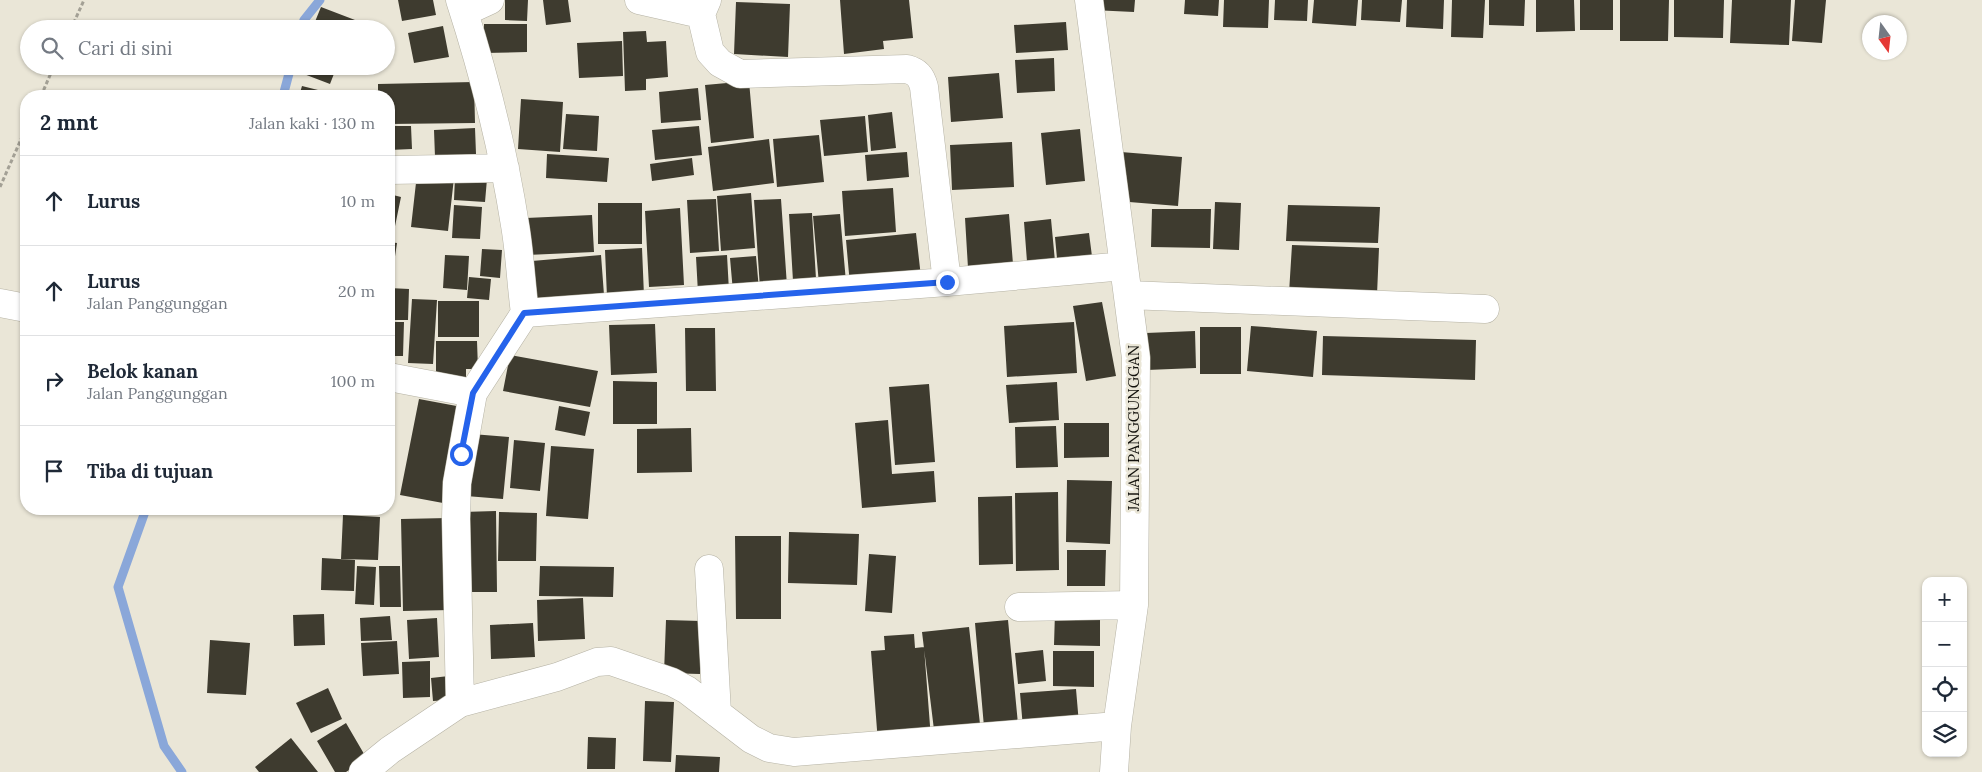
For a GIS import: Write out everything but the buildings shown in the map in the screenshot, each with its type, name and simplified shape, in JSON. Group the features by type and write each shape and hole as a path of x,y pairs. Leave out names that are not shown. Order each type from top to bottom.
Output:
{"street":[{"path":"460,703 456,510 461,454 473,393 524,313 516,227 505,168 482,67 462,6 490,0"},
{"path":"639,0 704,7 710,52 720,63 740,74 907,68 915,71 921,78 924,87 947,282"},
{"name":"JALAN PANGGUNGGAN","path":"1090,0 1136,358 1134,605 1116,726 1114,772"},
{"path":"395,170 505,168"},
{"path":"524,313 947,282 1124,266"},
{"path":"1128,295 1485,309"},
{"path":"0,303 20,307"},
{"path":"395,378 473,393"},
{"path":"709,569 717,713"},
{"path":"1019,607 1134,605"},
{"path":"363,772 390,750 460,703 557,677 597,662 611,661 672,682 687,690 759,743 781,751 794,752 1116,726"}],"path":[{"path":"75,20 84,0"},
{"path":"43,90 50,75"},
{"path":"0,187 20,142"}],"waterway":[{"path":"304,20 320,0"},
{"path":"285,90 289,75"},
{"path":"144,515 118,587 164,746 182,772"}],"route":[{"path":"461,454 473,393 524,313 947,282"}]}
